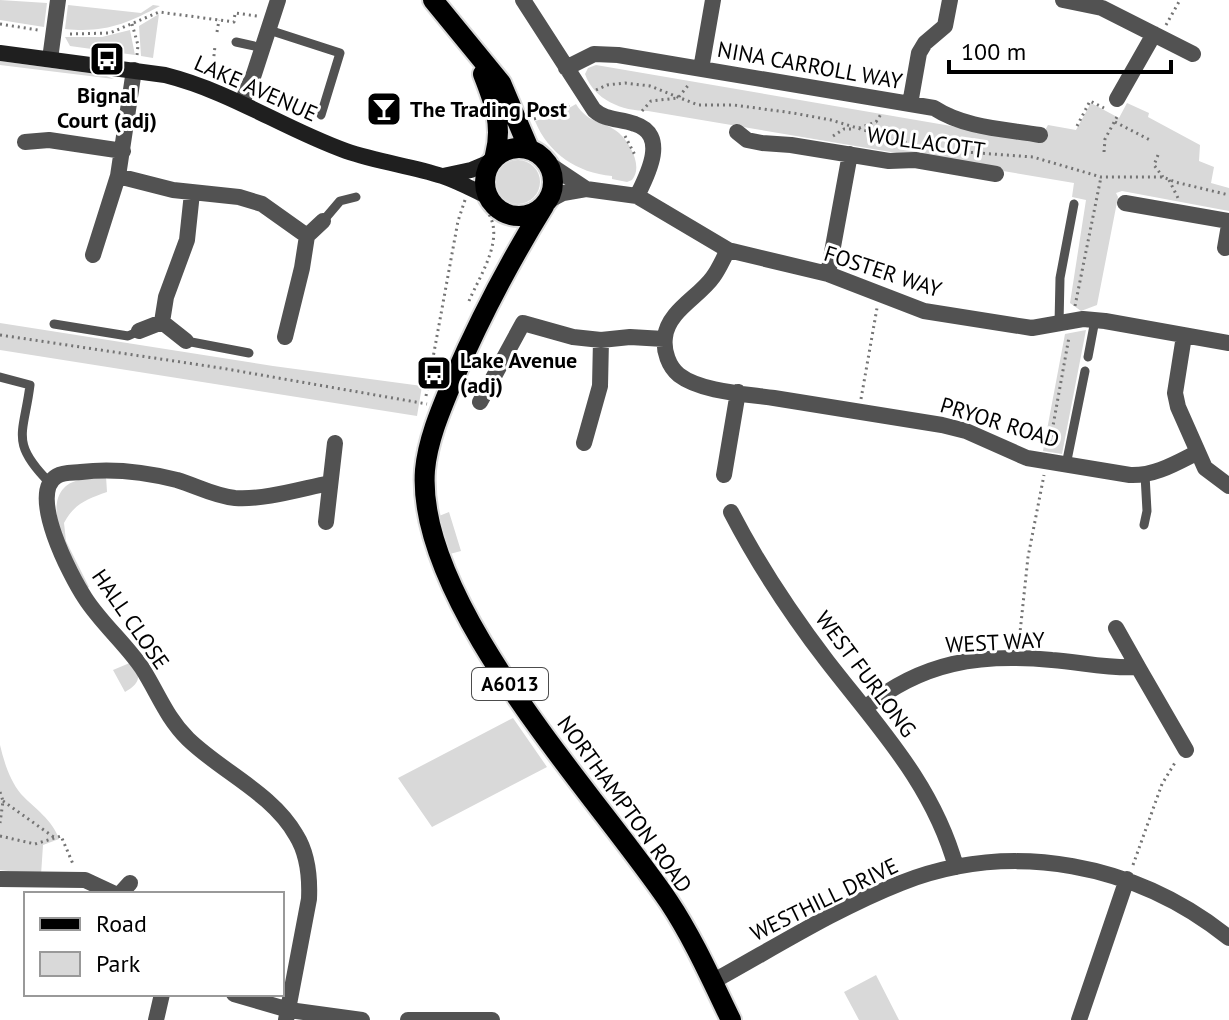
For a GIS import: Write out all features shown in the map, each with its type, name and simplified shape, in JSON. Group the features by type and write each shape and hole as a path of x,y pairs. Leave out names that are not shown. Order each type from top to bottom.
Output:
{"main road":[{"path":"433,0 501,83 529,149 547,163 553,181 546,203 524,216 491,206"},
{"path":"474,52 496,108 500,128 493,158 485,173 491,206 508,242 495,262"},
{"path":"493,158 515,147 529,149"},
{"name":"NORTHAMPTON ROAD","path":"546,203 495,262 466,351 434,431 425,470 431,535 452,587 493,660 671,905 731,1020"}],"street":[{"path":"50,59 58,0"},
{"path":"242,102 278,0"},
{"path":"523,0 588,103 603,118 637,124 646,129 652,140 653,160 637,196"},
{"name":"NINA CARROLL WAY","path":"697,69 713,0"},
{"name":"NINA CARROLL WAY","path":"910,104 919,53 925,43 945,26 950,0"},
{"path":"1063,0 1102,8 1193,54"},
{"path":"1117,114 1154,34"},
{"name":"LAKE AVENUE","path":"0,53 136,64 242,102 346,151 443,176 491,206"},
{"name":"NINA CARROLL WAY","path":"566,68 594,54 934,108 965,123 1040,135"},
{"path":"93,255 118,176 136,64"},
{"name":"WOLLACOTT","path":"737,132 747,140 762,143 889,161 915,160 996,174"},
{"path":"25,142 49,140 123,151"},
{"name":"WOLLACOTT","path":"828,274 850,154"},
{"path":"443,176 471,170 493,158"},
{"name":"FOSTER WAY","path":"547,163 586,189"},
{"path":"118,176 192,193 239,197 262,204 307,236"},
{"name":"FOSTER WAY","path":"546,203 563,193 586,189 637,196 728,250 828,274 924,311 1032,328 1095,320 1229,343"},
{"path":"162,322 166,297 187,240 192,193"},
{"path":"1125,203 1229,223 1225,248"},
{"path":"285,337 307,236 323,221"},
{"path":"480,402 523,323 573,337 664,339 676,313 693,300 714,276 728,250"},
{"path":"139,331 162,322"},
{"path":"162,322 186,341"},
{"path":"1184,336 1175,393 1183,422 1205,468 1229,486"},
{"name":"PRYOR ROAD","path":"664,339 669,364 678,374 699,384 942,425 966,431 1027,458 1145,475"},
{"path":"584,443 600,386 601,340"},
{"path":"724,475 738,392"},
{"path":"326,522 335,443"},
{"path":"1145,475 1198,452"},
{"path":"50,483 66,473 103,469 179,481 219,496 240,498 330,483"},
{"name":"HALL CLOSE","path":"50,483 48,506 59,547 85,597 144,670 160,704 186,737 281,813 297,835 306,856 309,899 287,1015"},
{"name":"WEST FURLONG","path":"731,512 783,600 919,780 943,824 956,867"},
{"path":"1116,628 1186,750"},
{"name":"WEST WAY","path":"865,708 901,682 952,663 1049,659 1117,669 1138,667"},
{"name":"WESTHILL DRIVE","path":"712,982 904,882 956,867 999,861 1080,866 1130,874 1208,921 1229,938"},
{"path":"1079,1020 1130,874"},
{"path":"0,879 90,881 122,890"},
{"path":"156,1020 162,996"},
{"path":"239,996 287,1015 362,1020"},
{"path":"408,1020 492,1020"}],"lane":[{"path":"271,24 340,53 321,115"},
{"path":"236,42 263,48"},
{"path":"323,221 340,201 356,197"},
{"path":"1066,322 1060,278 1074,204"},
{"path":"1088,357 1095,320"},
{"path":"54,324 128,336 139,331"},
{"path":"186,341 249,353"},
{"path":"1066,465 1085,371"},
{"path":"0,377 30,385 20,432 35,468 50,483"},
{"path":"1144,525 1147,511 1145,475"}],"path":[{"path":"1154,34 1162,31 1180,0"},
{"path":"64,34 110,33 159,12 234,22 235,13 271,24"},
{"path":"217,32 219,20"},
{"path":"0,24 46,31"},
{"path":"132,24 138,45 136,64"},
{"path":"212,74 215,46"},
{"path":"644,107 651,101 678,98 697,69"},
{"path":"589,93 607,85 625,83 650,86 698,105 734,105 793,113 831,120 916,145"},
{"path":"1077,126 1090,101 1117,114 1150,140"},
{"path":"530,120 567,106"},
{"path":"1104,152 1105,139 1117,114"},
{"path":"829,151 835,133 881,118"},
{"path":"622,133 637,160"},
{"path":"957,151 1033,157 1101,177 1163,177 1229,195"},
{"path":"1158,155 1154,165 1163,177"},
{"path":"1017,659 1028,557 1046,461 1066,322 1101,177"},
{"path":"426,404 458,221 466,198"},
{"path":"467,305 495,262 491,206"},
{"path":"864,385 874,328"},
{"path":"0,335 221,368 426,404"},
{"path":"432,365 441,367"},
{"path":"424,410 437,377"},
{"path":"1130,874 1162,784 1186,750"},
{"path":"0,792 3,801 0,823"},
{"path":"3,801 55,838"},
{"path":"0,836 35,844 61,836 73,865 91,874 90,881"}],"green space":[{"path":"0,0 47,3 44,27 0,20"},
{"path":"68,5 141,13 153,5 160,6 115,26 79,30 65,29"},
{"path":"159,14 153,58 141,56 139,26"},
{"path":"130,30 135,55 70,46 65,37 102,37"},
{"path":"0,61 104,75 114,79 0,65"},
{"path":"596,65 1039,141 1048,125 1076,130 1091,103 1119,118 1127,103 1200,145 1199,161 1214,167 1211,183 1229,188 1229,211 1122,191 1116,193 1118,197 1097,305 1081,311 1070,303 1086,200 1072,197 1074,183 628,109 602,97 589,83 585,74 588,68"},
{"path":"576,104 586,116 613,129 628,143 636,162 632,180 612,179 612,176 587,171 565,159 548,143 535,121 557,115"},
{"path":"518,160 533,167 540,182 533,197 518,204 503,197 496,182 503,167"},
{"path":"0,323 422,386 417,416 0,350"},
{"path":"1086,330 1062,454 1043,451 1065,334"},
{"path":"106,476 107,492 82,503 64,523 66,541 89,587 86,589 62,538 56,510 58,498 64,488 73,482"},
{"path":"449,512 461,551 446,555 439,516"},
{"path":"132,662 138,679 125,692 113,670"},
{"path":"513,718 547,767 432,827 398,778"},
{"path":"0,745 17,789 48,820 59,839 43,845 41,875 0,870"},
{"path":"876,975 899,1020 859,1020 844,992"}],"place":[{"name":"Bignal Court (adj)","path":"107,59"},
{"name":"The Trading Post","path":"384,109"},
{"name":"Lake Avenue (adj)","path":"434,373"}]}
